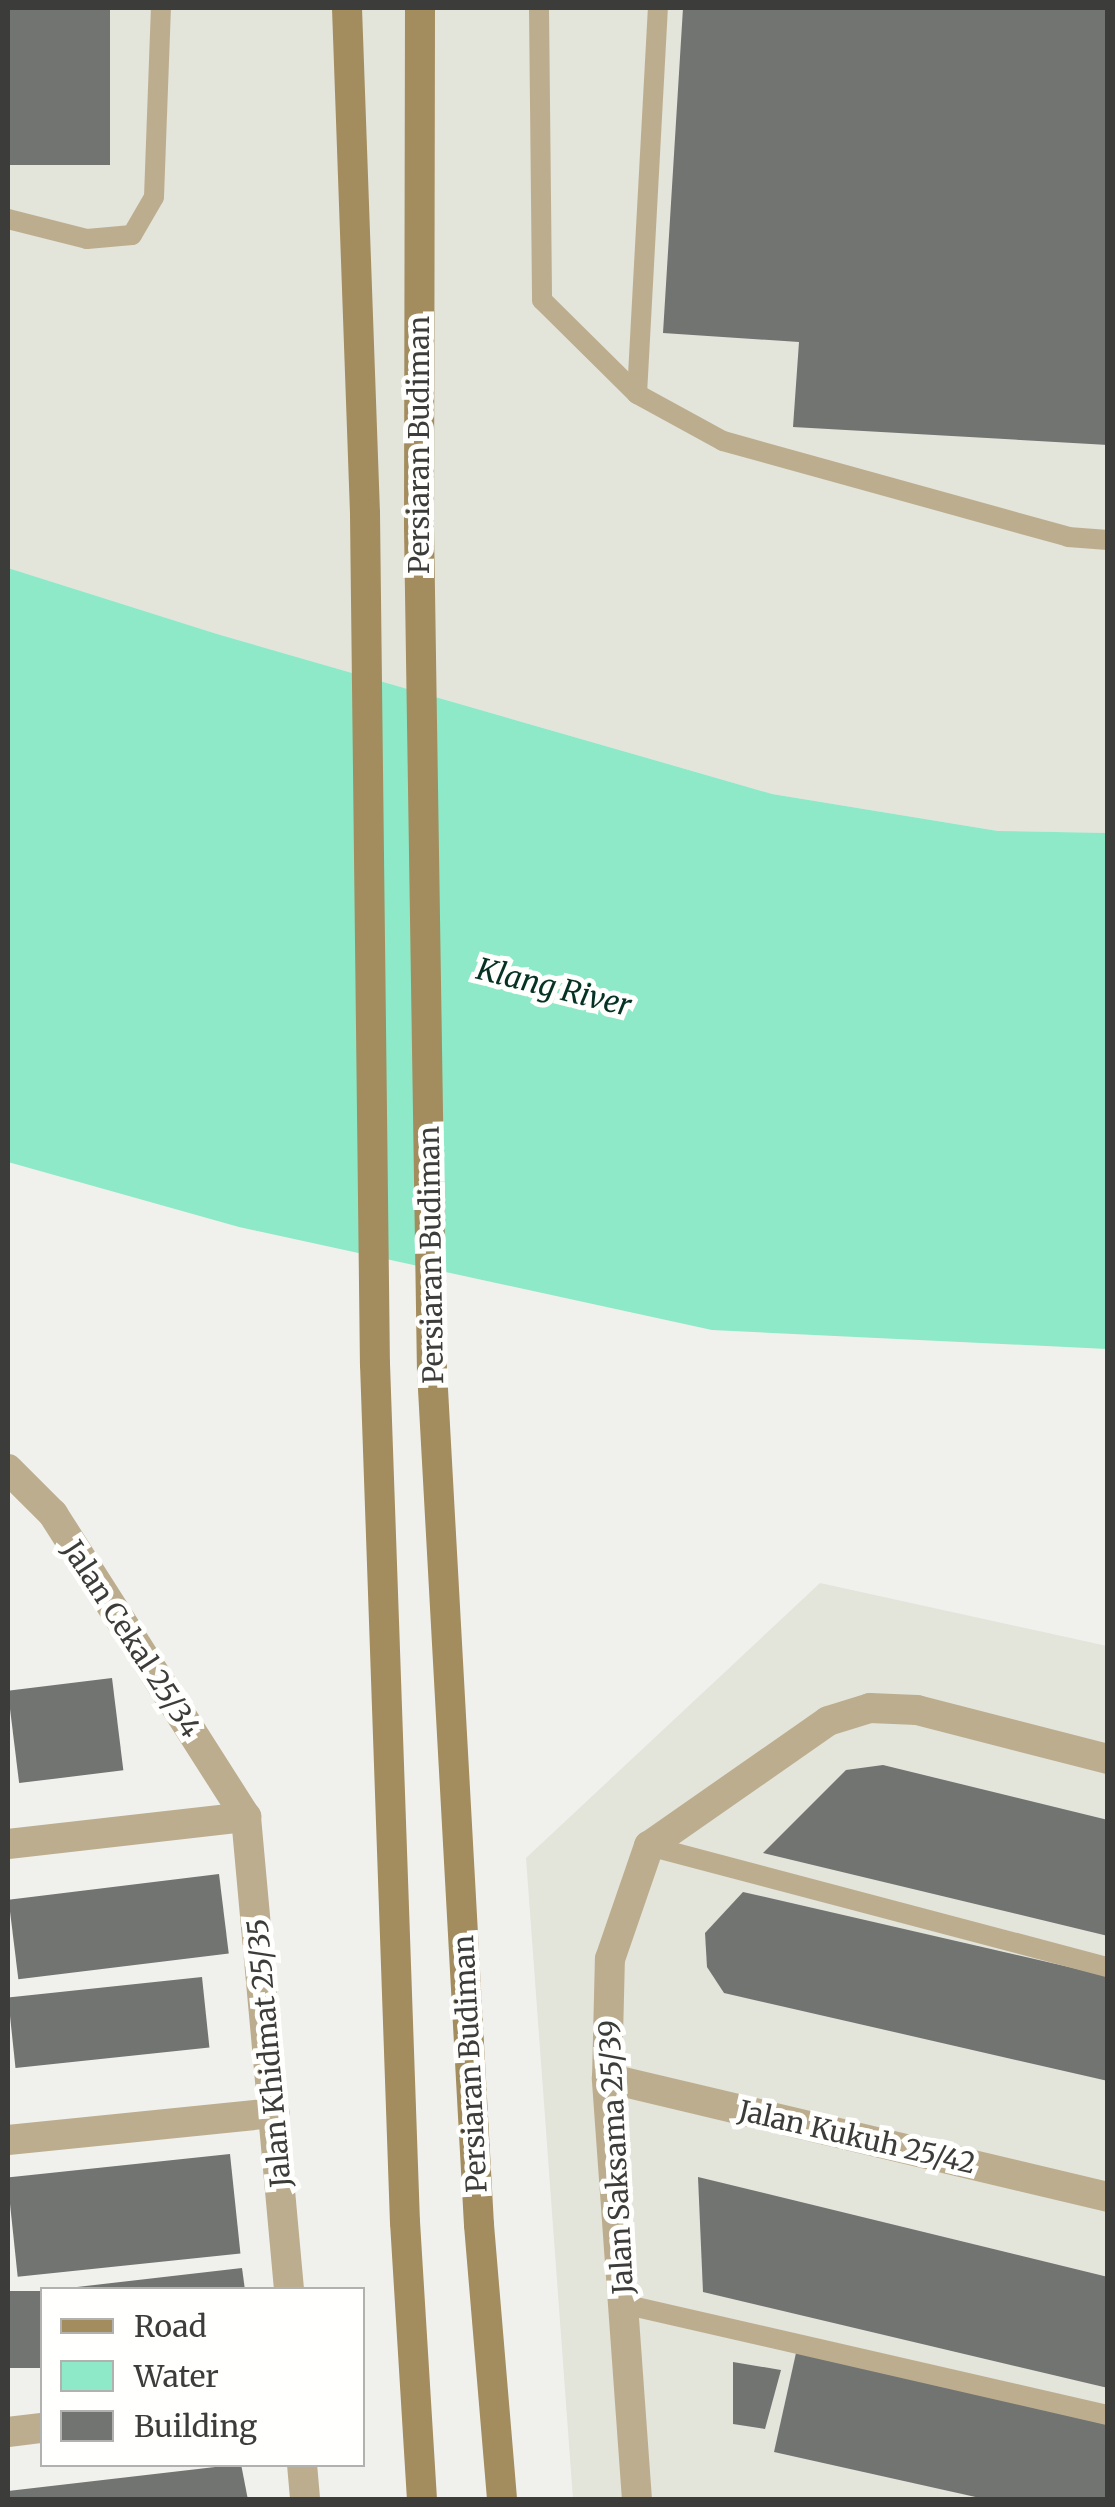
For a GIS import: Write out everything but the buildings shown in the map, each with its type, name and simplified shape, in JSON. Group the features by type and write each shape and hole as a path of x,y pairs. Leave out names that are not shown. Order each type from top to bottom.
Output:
{"main road":[{"name":"Persiaran Budiman","path":"346,8 364,514 375,1364 405,2222 422,2500"},
{"name":"Persiaran Budiman","path":"420,8 419,527 432,1370 478,2205 502,2500"}],"street":[{"name":"Jalan Cekal 25/34","path":"8,1469 52,1514 246,1817"},
{"path":"649,1846 828,1721 870,1708 917,1710 1108,1759"},
{"path":"8,1844 246,1817"},
{"name":"Jalan Khidmat 25/35","path":"246,1817 276,2113 289,2287"},
{"name":"Jalan Saksama 25/39","path":"637,2500 607,2078 610,1959 649,1846"},
{"name":"Jalan Kukuh 25/42","path":"607,2078 1108,2196"},
{"path":"8,2140 276,2113"},
{"path":"8,2432 40,2428"},
{"path":"302,2467 305,2500"}],"lane":[{"path":"8,219 87,239 132,234 154,197 161,8"},
{"path":"539,8 542,300 637,394 722,440 1068,538 1108,540"},
{"path":"637,394 658,8"},
{"path":"649,1846 1108,1967"},
{"path":"623,2304 1108,2416"}],"shaded area":[{"path":"8,8 1107,8 1107,833 998,831 772,794 217,634 8,568"},
{"path":"820,1583 1107,1646 1107,2499 573,2499 526,1858"}],"water":[{"name":"Klang River","path":"8,568 217,634 772,794 998,831 1107,833 1107,1349 712,1330 239,1227 8,1162"}]}
